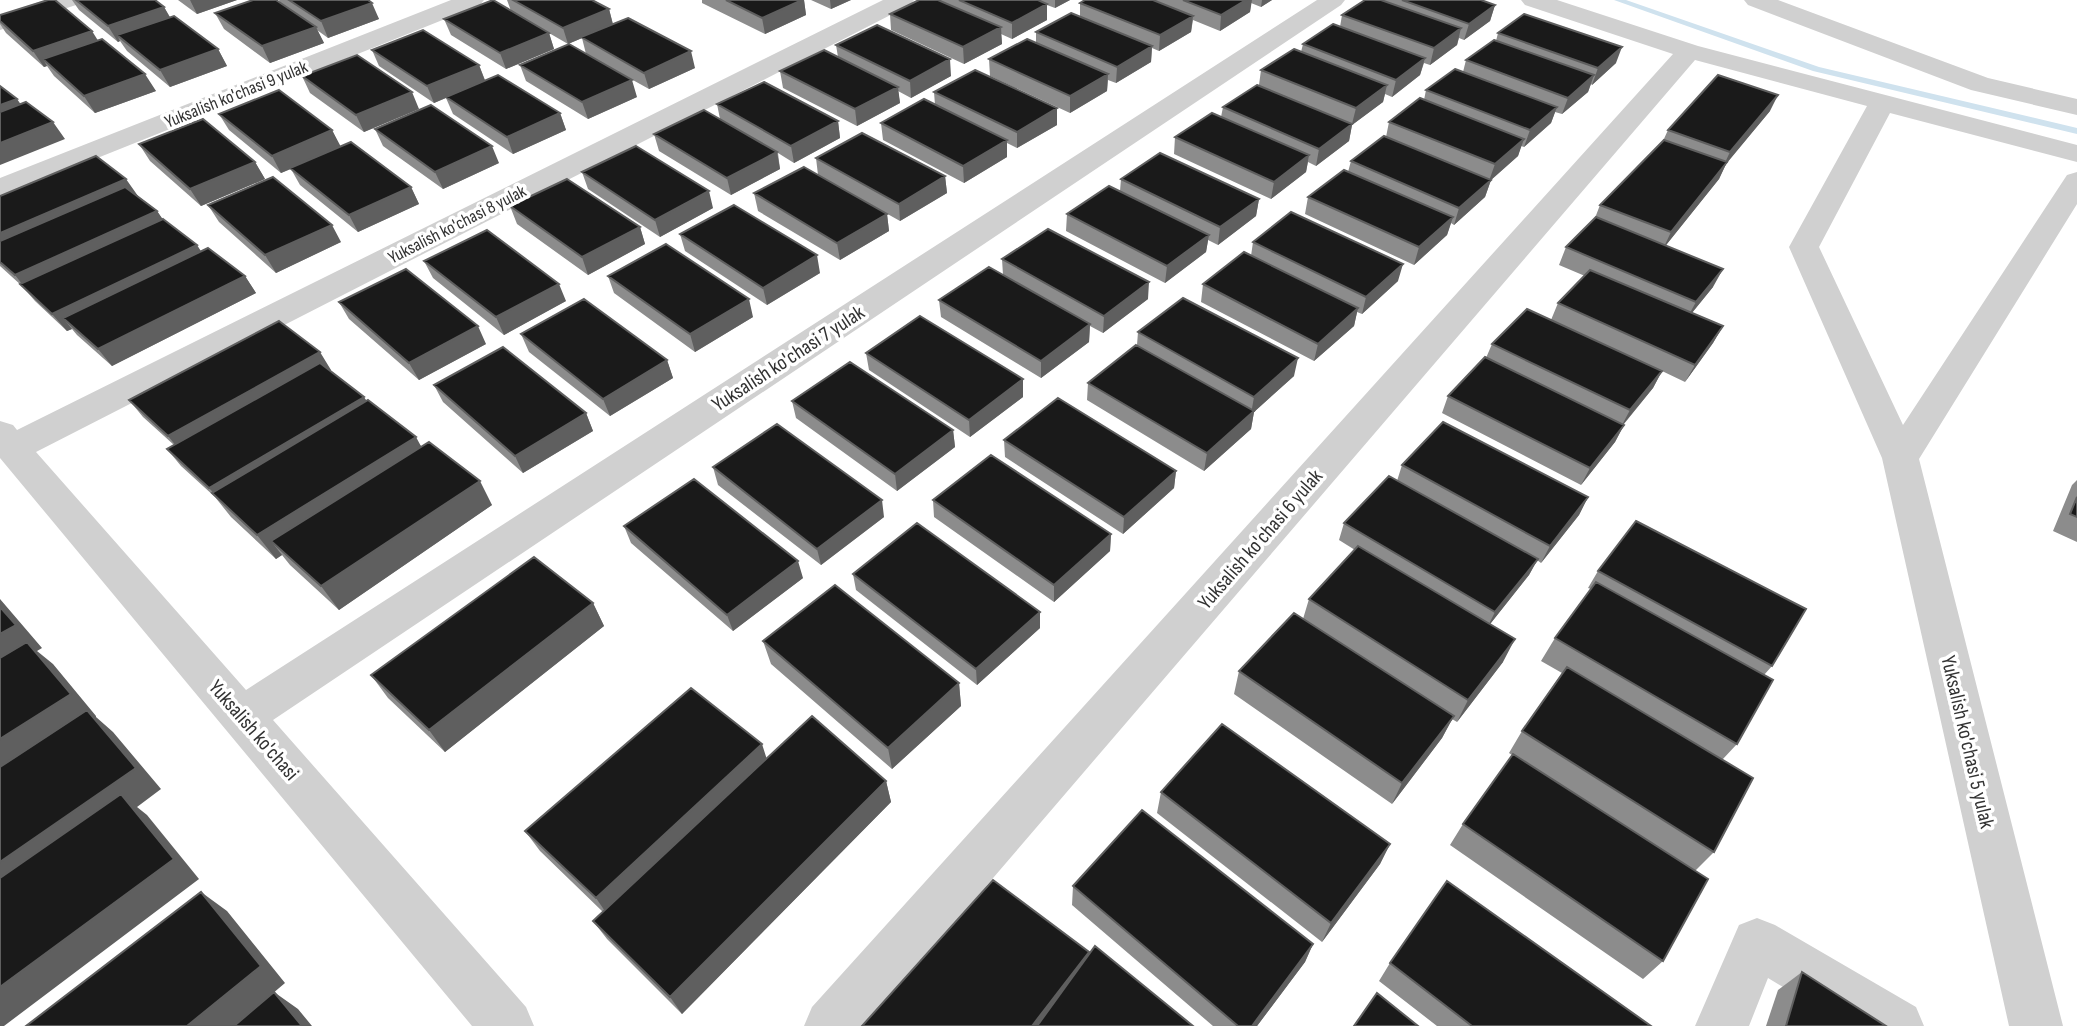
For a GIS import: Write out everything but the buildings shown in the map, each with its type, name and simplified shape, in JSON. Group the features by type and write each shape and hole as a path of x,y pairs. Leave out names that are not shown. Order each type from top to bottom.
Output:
{"street":[{"path":"0,23 68,0"},
{"name":"Yuksalish ko'chasi 9 yulak","path":"0,188 472,0"},
{"name":"Yuksalish ko'chasi 8 yulak","path":"6,441 902,0"},
{"name":"Yuksalish ko'chasi 7 yulak","path":"242,716 1333,0"},
{"path":"1533,0 1689,51 2077,154"},
{"path":"1756,0 1980,84 2077,107"},
{"name":"Yuksalish ko'chasi 6 yulak","path":"831,1026 1689,51"},
{"name":"Yuksalish ko'chasi 5 yulak","path":"1878,110 1804,247 1900,458 2036,1026"},
{"path":"1900,458 2077,181"},
{"name":"Yuksalish ko'chasi","path":"6,441 507,1026"},
{"path":"1722,1026 1757,943 1897,1026"}],"waterway":[{"path":"1618,0 1816,69 2077,131"}]}
